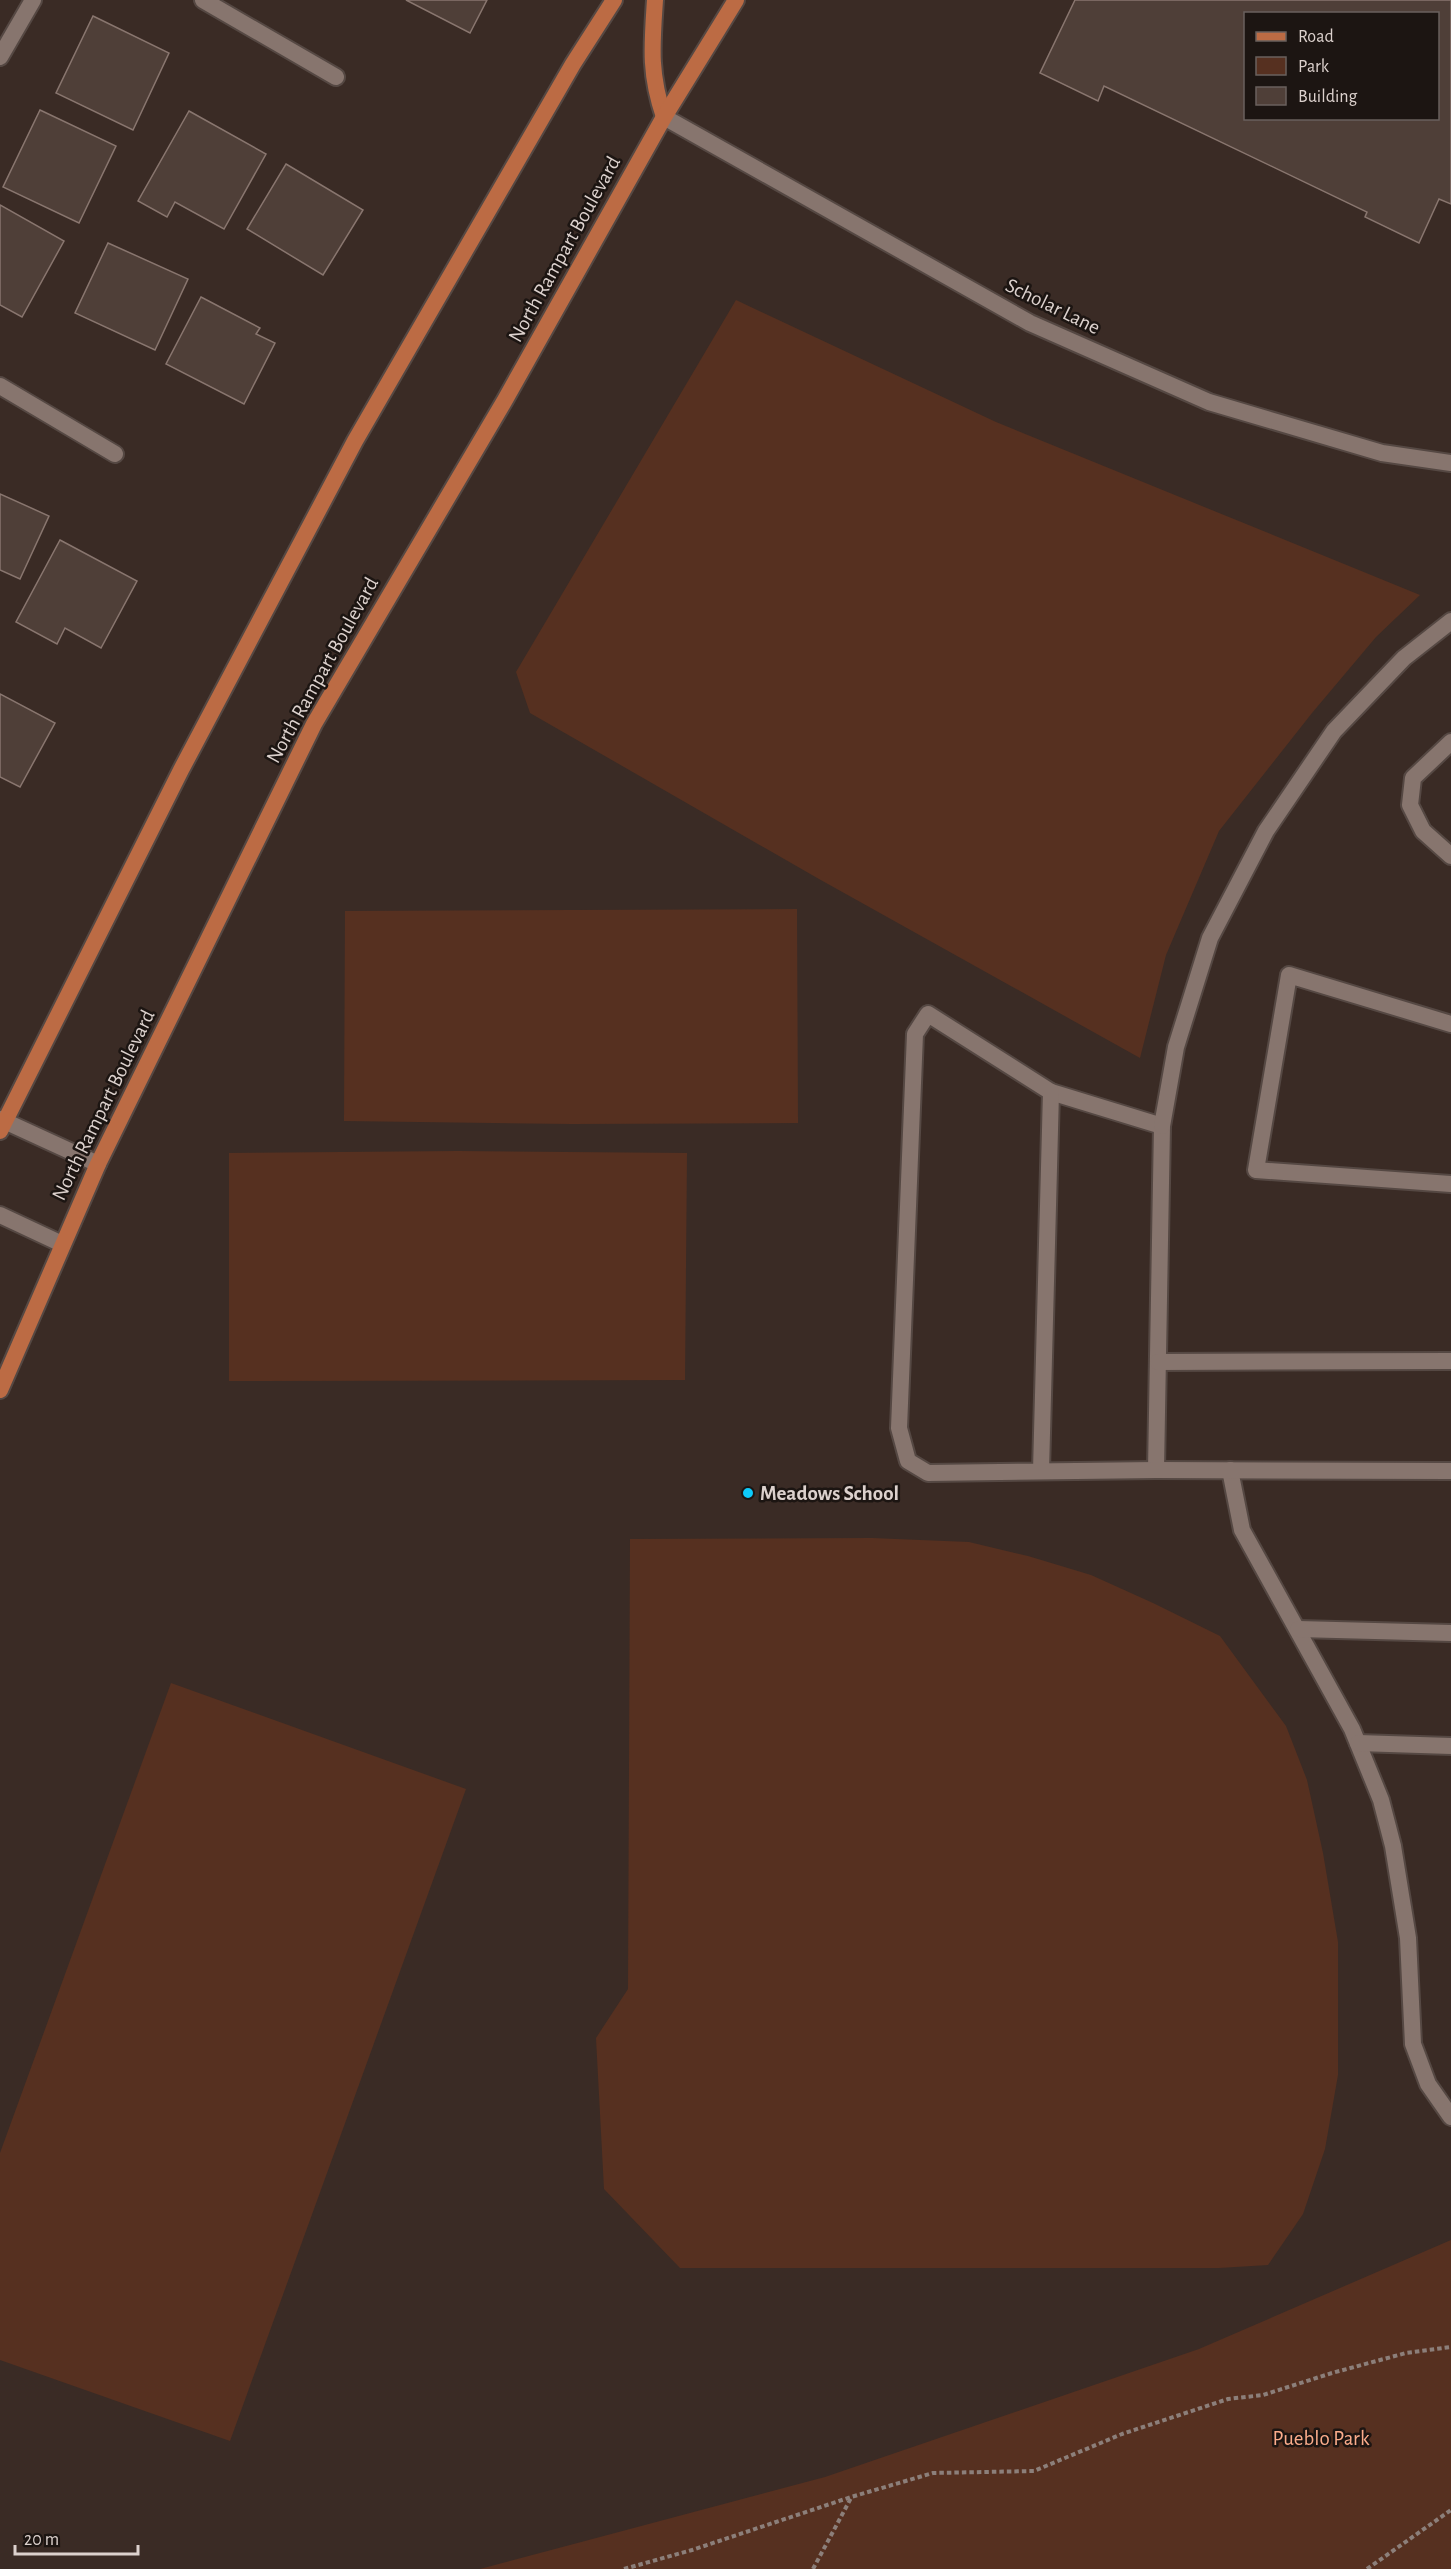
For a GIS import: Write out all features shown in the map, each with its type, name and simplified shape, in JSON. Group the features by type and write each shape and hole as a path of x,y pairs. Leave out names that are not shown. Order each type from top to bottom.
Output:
{"main road":[{"path":"2,1124 181,770 355,441 573,64 614,0"},
{"path":"655,0 651,64 654,89 664,117"},
{"name":"North Rampart Boulevard","path":"0,1390 98,1164 314,724 505,400 664,117 736,0"}],"street":[{"path":"0,57 33,0"},
{"path":"203,0 336,77"},
{"name":"Scholar Lane","path":"664,117 1030,323 1209,402 1382,453 1451,463"},
{"path":"0,386 115,454"},
{"path":"1156,1470 1162,1126 1176,1047 1210,938 1266,831 1334,731 1404,658 1451,621"},
{"path":"1451,742 1413,778 1410,805 1422,831 1451,856"},
{"path":"1451,1024 1289,975 1256,1170 1451,1184"},
{"path":"1162,1126 1051,1092 928,1014 915,1034 899,1428 908,1461 928,1473 1156,1470 1451,1471"},
{"path":"1041,1472 1051,1092"},
{"path":"2,1124 98,1164"},
{"path":"0,1215 62,1244"},
{"path":"1158,1362 1451,1361"},
{"path":"1230,1470 1242,1530 1298,1629 1358,1743 1381,1800 1393,1846 1407,1938 1413,2044 1428,2084 1451,2117"},
{"path":"1298,1629 1451,1633"},
{"path":"1358,1743 1451,1746"}],"path":[{"path":"624,2569 692,2550 933,2474 1034,2471 1122,2434 1228,2399 1263,2395 1406,2353 1451,2347"},
{"path":"813,2569 851,2498"},
{"path":"1367,2569 1451,2510"}],"green space":[{"path":"736,300 996,422 1420,595 1376,637 1312,713 1219,831 1166,955 1140,1058 819,879 530,713 516,672"},
{"path":"797,909 798,1123 572,1124 344,1121 345,911"},
{"path":"458,1151 687,1153 685,1380 229,1381 229,1153"},
{"path":"872,1538 969,1542 1028,1556 1091,1575 1153,1603 1220,1636 1286,1726 1307,1780 1323,1853 1338,1942 1338,2075 1325,2149 1303,2214 1268,2265 1219,2268 680,2268 604,2189 596,2038 628,1989 630,1539"},
{"path":"171,1683 466,1789 230,2441 0,2360 0,2153"},
{"name":"Pueblo Park","path":"1451,2240 1451,2569 480,2569 825,2477 1199,2349"}],"building":[{"path":"406,0 487,0 470,33"},
{"path":"1075,0 1451,0 1451,204 1439,199 1419,243 1365,217 1367,212 1104,86 1098,101 1040,73"},
{"path":"93,16 169,53 133,130 56,93"},
{"path":"40,110 116,146 79,223 3,187"},
{"path":"189,111 266,154 224,229 175,202 167,217 138,201"},
{"path":"286,164 363,210 323,275 247,229"},
{"path":"0,205 64,241 22,317 0,305"},
{"path":"108,243 188,279 155,350 75,313"},
{"path":"201,297 260,328 256,334 275,343 244,404 166,364"},
{"path":"0,494 49,516 20,579 0,570"},
{"path":"60,540 137,581 101,648 65,628 57,644 16,622"},
{"path":"0,694 55,723 20,787 0,777"}],"place":[{"name":"Meadows School","path":"748,1493"}]}
